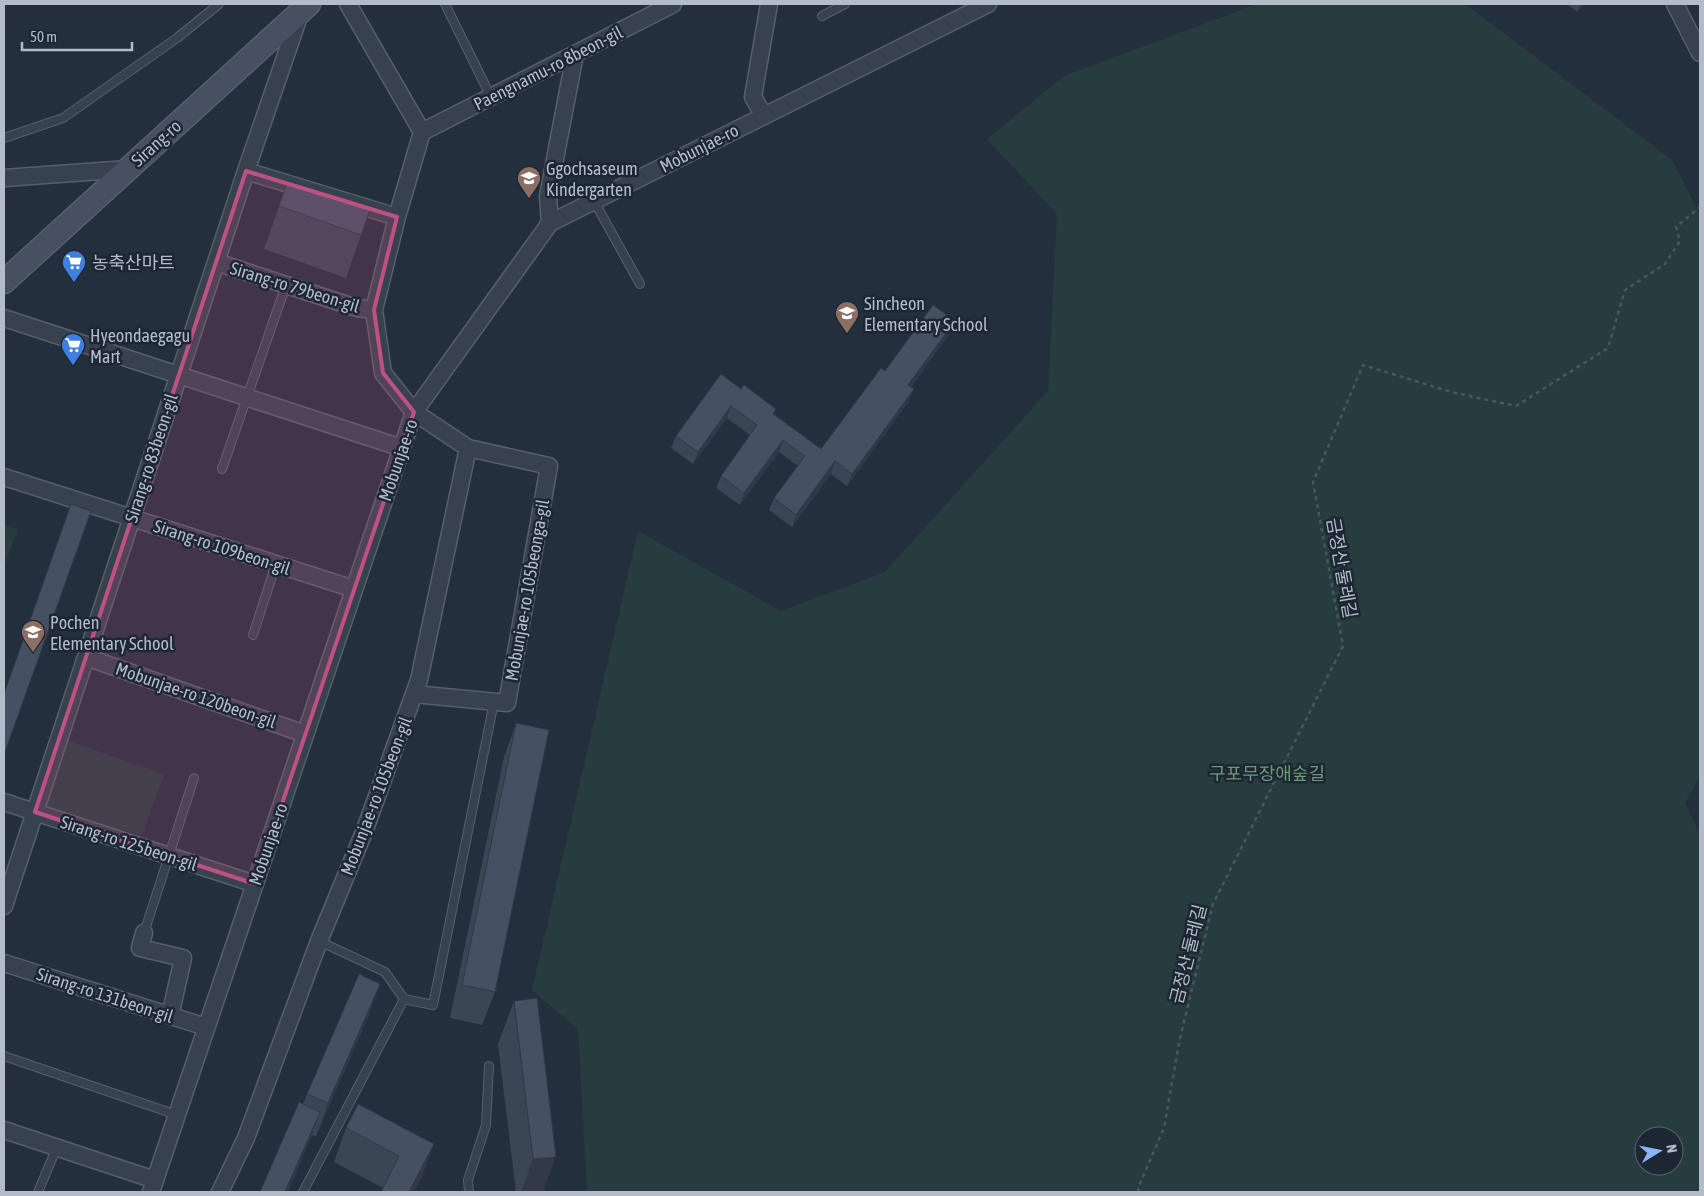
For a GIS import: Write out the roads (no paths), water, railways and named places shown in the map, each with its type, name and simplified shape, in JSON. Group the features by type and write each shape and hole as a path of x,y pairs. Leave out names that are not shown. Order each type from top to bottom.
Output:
{"main road":[{"name":"Sirang-ro","path":"4,282 305,7"}],"street":[{"path":"348,4 422,132"},
{"name":"Paengnamu-ro 8beon-gil","path":"422,132 673,4"},
{"path":"764,116 752,97 768,4"},
{"name":"Mobunjae-ro","path":"153,1186 414,412 550,223 988,4"},
{"path":"1675,4 1700,52"},
{"name":"Sirang-ro 83beon-gil","path":"4,906 246,171 305,7"},
{"path":"550,223 548,196 576,54"},
{"name":"Sirang-ro 79beon-gil","path":"414,412 383,373 374,310 397,217 422,132"},
{"path":"4,178 128,169"},
{"path":"246,171 397,217"},
{"name":"Sirang-ro 79beon-gil","path":"216,262 357,308 374,310"},
{"path":"4,318 402,448"},
{"path":"414,412 468,448"},
{"name":"Mobunjae-ro 105beon-gil","path":"220,1192 246,1138 318,941 364,832 419,680 468,448"},
{"name":"Mobunjae-ro 105beonga-gil","path":"414,694 507,703 550,466 468,448"},
{"name":"Sirang-ro 109beon-gil","path":"4,477 354,589"},
{"name":"Mobunjae-ro 120beon-gil","path":"86,657 305,734"},
{"name":"Sirang-ro 125beon-gil","path":"4,802 255,884"},
{"path":"144,933 140,948 183,958 170,1016"},
{"name":"Sirang-ro 131beon-gil","path":"4,963 206,1028"},
{"path":"4,1130 57,1147 153,1186"}],"lane":[{"path":"4,138 63,118 177,38 219,4"},
{"path":"445,4 492,97"},
{"path":"822,16 845,4"},
{"path":"594,201 640,284"},
{"path":"222,469 286,285"},
{"path":"253,635 276,564"},
{"path":"318,941 385,972 404,999 433,1005 494,702"},
{"path":"144,933 194,778"},
{"path":"303,1192 404,999"},
{"path":"4,1056 177,1115"},
{"path":"470,1192 468,1180 486,1125 488,1066"},
{"path":"38,1192 57,1147"}],"place":[{"name":"Ggochsaseum Kindergarten","path":"529,199"},
{"name":"농축산마트","path":"74,283"},
{"name":"Sincheon Elementary School","path":"847,334"},
{"name":"Hyeondaegagu Mart","path":"73,366"},
{"name":"Pochen Elementary School","path":"33,653"}],"park label":[{"name":"구포무장애숲길","path":"1267,773"}]}
